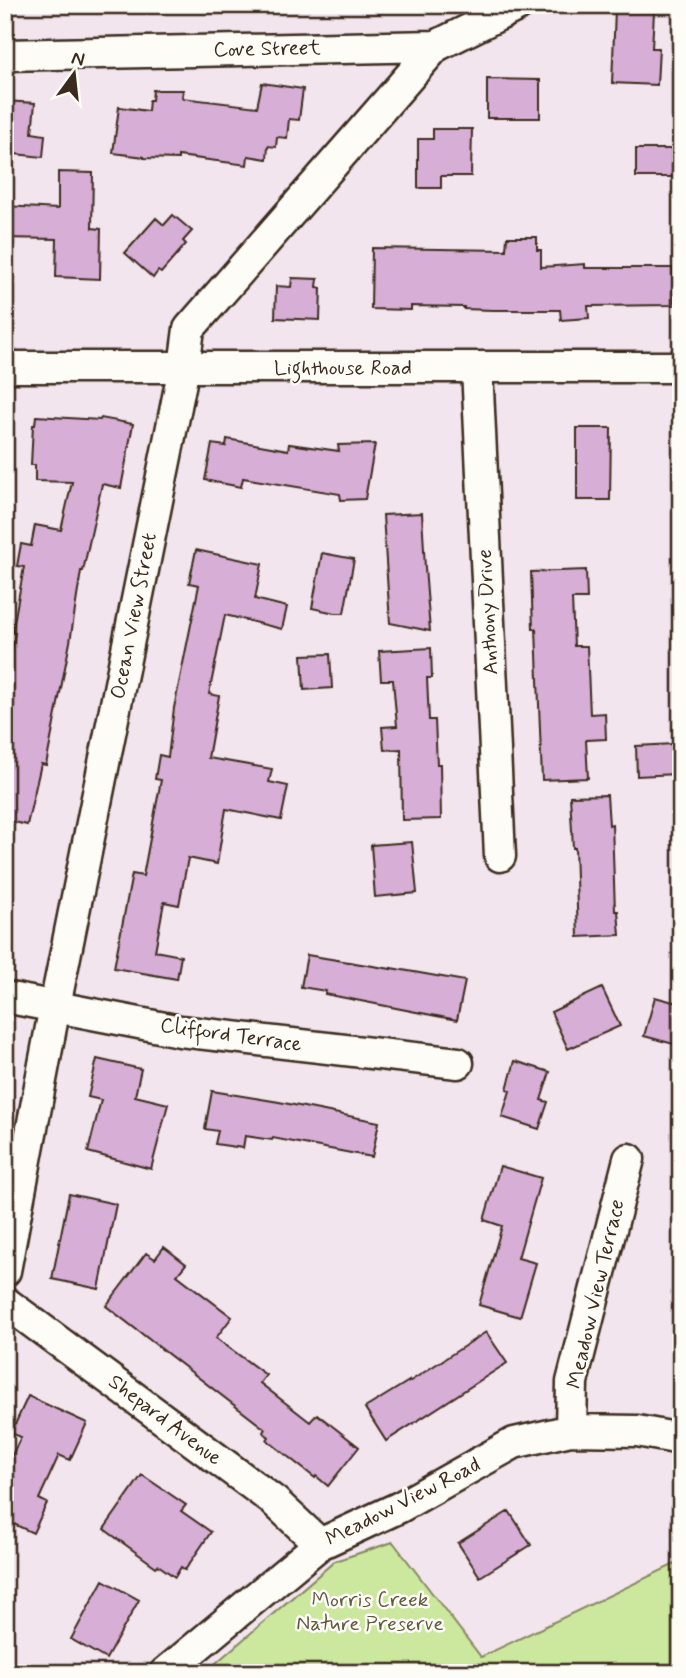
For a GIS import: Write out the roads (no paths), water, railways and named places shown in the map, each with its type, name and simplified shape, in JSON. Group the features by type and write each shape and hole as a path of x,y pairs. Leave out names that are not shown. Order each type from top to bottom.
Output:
{"street":[{"name":"Cove Street","path":"5,55 436,46 519,5"},
{"name":"Ocean View Street","path":"5,1271 55,1006 184,367 189,328 436,46"},
{"name":"Lighthouse Road","path":"5,367 681,367"},
{"name":"Anthony Drive","path":"477,368 500,856"},
{"name":"Clifford Terrace","path":"5,997 180,1031 458,1063"},
{"name":"Meadow View Terrace","path":"571,1430 572,1382 629,1158"},
{"name":"Shepard Avenue","path":"5,1302 274,1502 320,1544"},
{"name":"Meadow View Road","path":"165,1673 320,1544 400,1507 514,1443 571,1430 637,1431 681,1438"}],"park label":[{"name":"Morris Creek Nature Preserve","path":"370,1612"}]}
